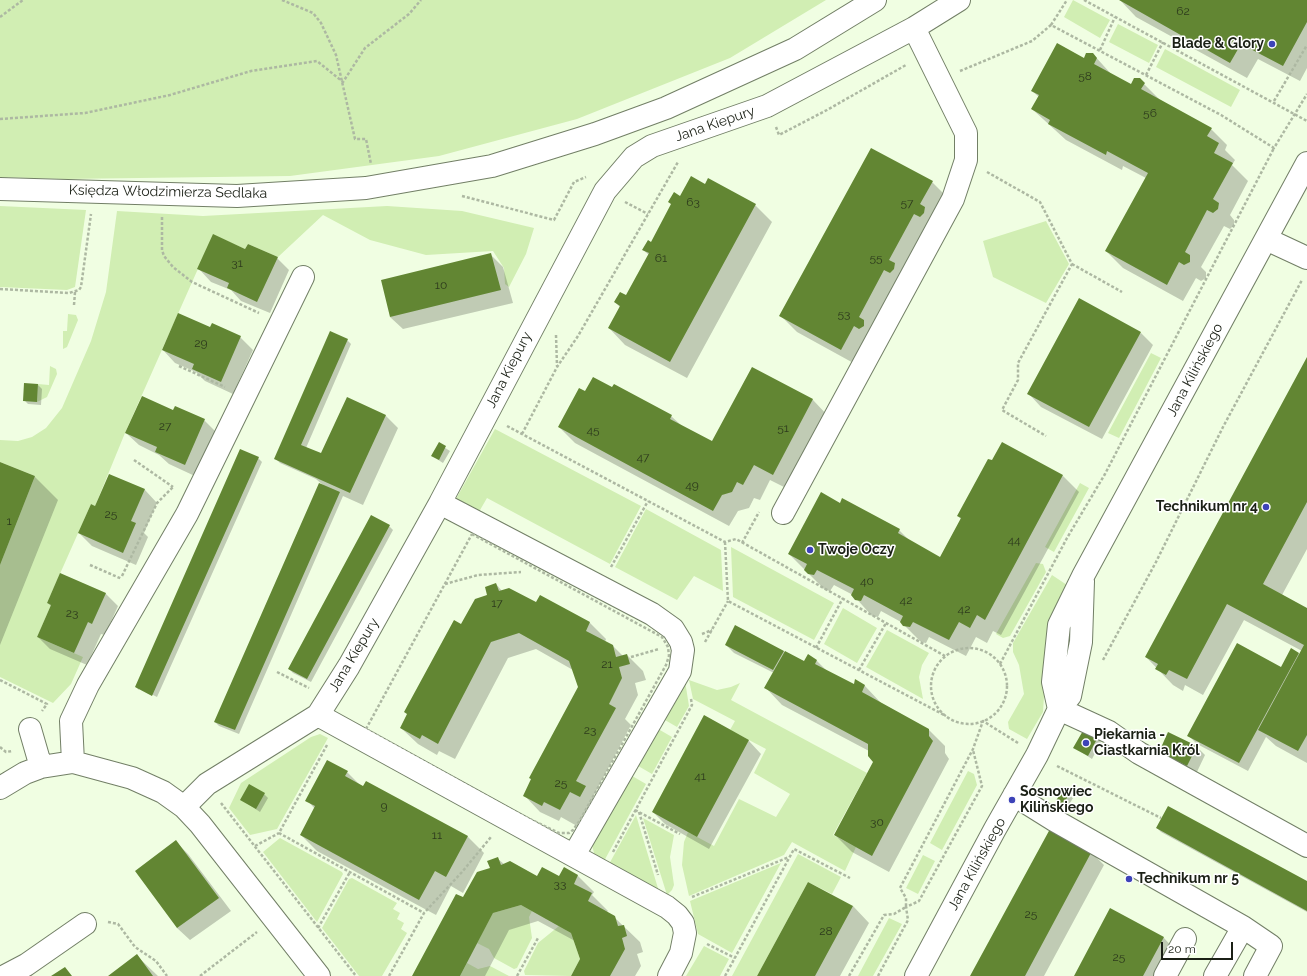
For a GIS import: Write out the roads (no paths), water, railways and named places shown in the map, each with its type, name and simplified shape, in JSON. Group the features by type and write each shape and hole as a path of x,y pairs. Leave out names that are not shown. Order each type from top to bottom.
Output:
{"street":[{"name":"Księdza Włodzimierza Sedlaka","path":"0,189 237,196 366,188 492,166 595,134 659,111 795,49 875,0"},
{"name":"Jana Kiepury","path":"184,807 207,784 318,715 349,666 440,503 605,191 634,157 652,146 767,106 914,28 959,0"},
{"path":"782,512 953,199 966,160 966,133 914,28"},
{"name":"Jana Kilińskiego","path":"916,976 1014,795 1037,756 1059,709 1053,682 1059,625 1083,576 1307,163"},
{"path":"1266,239 1305,268"},
{"path":"73,762 71,721 88,685 194,500 303,277"},
{"path":"440,503 652,614 673,629 681,642 683,650 680,671 574,854"},
{"path":"1059,709 1109,732 1139,753 1307,846"},
{"path":"318,715 506,813 602,872 667,907 677,915 683,923 685,932 682,953 669,976"},
{"path":"34,722 41,767"},
{"path":"0,788 25,773 41,767 73,762 132,778 163,792 184,807 200,824 319,976"},
{"path":"1014,795 1054,820 1243,927 1271,946 1255,976"},
{"path":"5,976 26,965 80,927"},
{"path":"1215,976 1243,927"},
{"path":"1165,976 1185,939"}],"place":[{"name":"Blade & Glory","path":"1272,44"},
{"name":"Technikum nr 4","path":"1266,507"},
{"name":"Twoje Oczy","path":"810,550"},
{"name":"Piekarnia - Ciastkarnia Król","path":"1086,743"},
{"name":"Sosnowiec Kilińskiego","path":"1012,800"},
{"name":"Technikum nr 5","path":"1129,879"}]}
